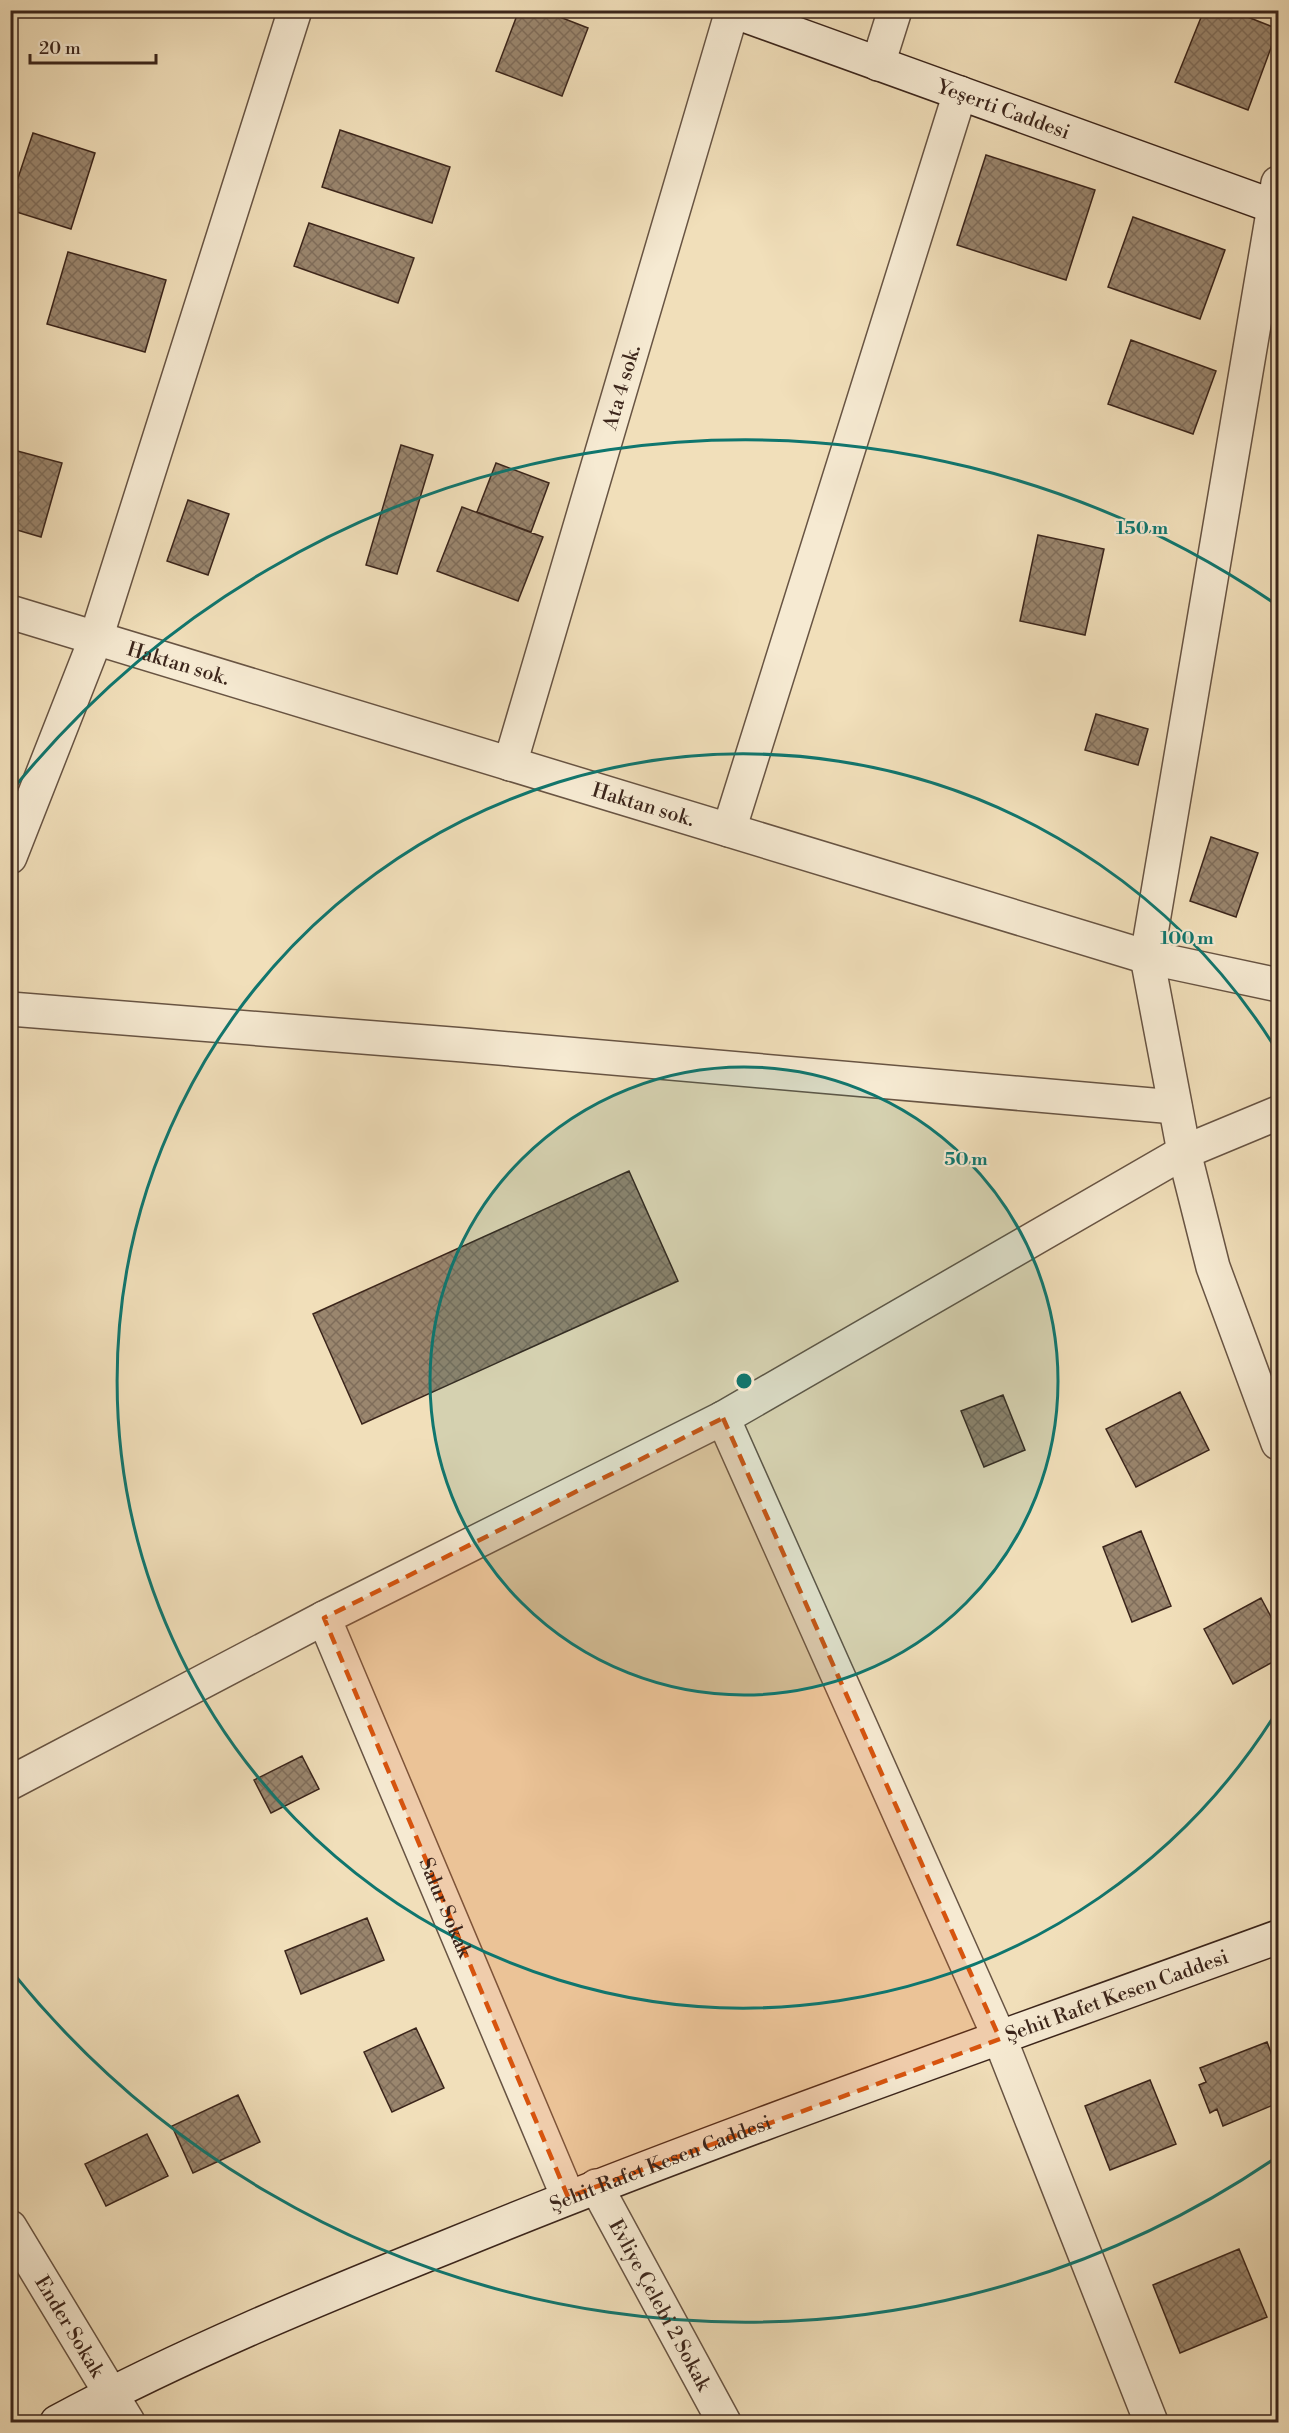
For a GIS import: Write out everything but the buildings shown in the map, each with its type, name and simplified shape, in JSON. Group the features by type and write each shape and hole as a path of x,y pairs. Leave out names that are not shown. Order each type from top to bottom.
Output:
{"street":[{"path":"10,857 96,638 295,10"},
{"path":"878,64 895,10"},
{"name":"Yeşerti Caddesi","path":"731,11 960,93 1277,199"},
{"name":"Ata 4 sok.","path":"510,764 731,11"},
{"path":"729,830 960,93"},
{"path":"1277,199 1147,957 1184,1152 1213,1267 1278,1443"},
{"name":"Haktan sok.","path":"10,612 1147,957 1278,985"},
{"path":"10,1009 476,1046 1175,1107"},
{"path":"10,1783 324,1618 723,1418 1184,1152 1278,1113"},
{"path":"723,1418 1000,2039 1151,2422"},
{"name":"Salur Sokak","path":"324,1618 582,2191"},
{"name":"Şehit Rafet Kesen Caddesi","path":"57,2422 110,2394 364,2280 582,2191 1278,1937"},
{"name":"Evliye Çelebi 2 Sokak","path":"582,2191 724,2422"},
{"name":"Ender Sokak","path":"10,2227 128,2422"}],"highlighted area":[{"path":"723,1418 1000,2039 568,2197 324,1618"}]}
